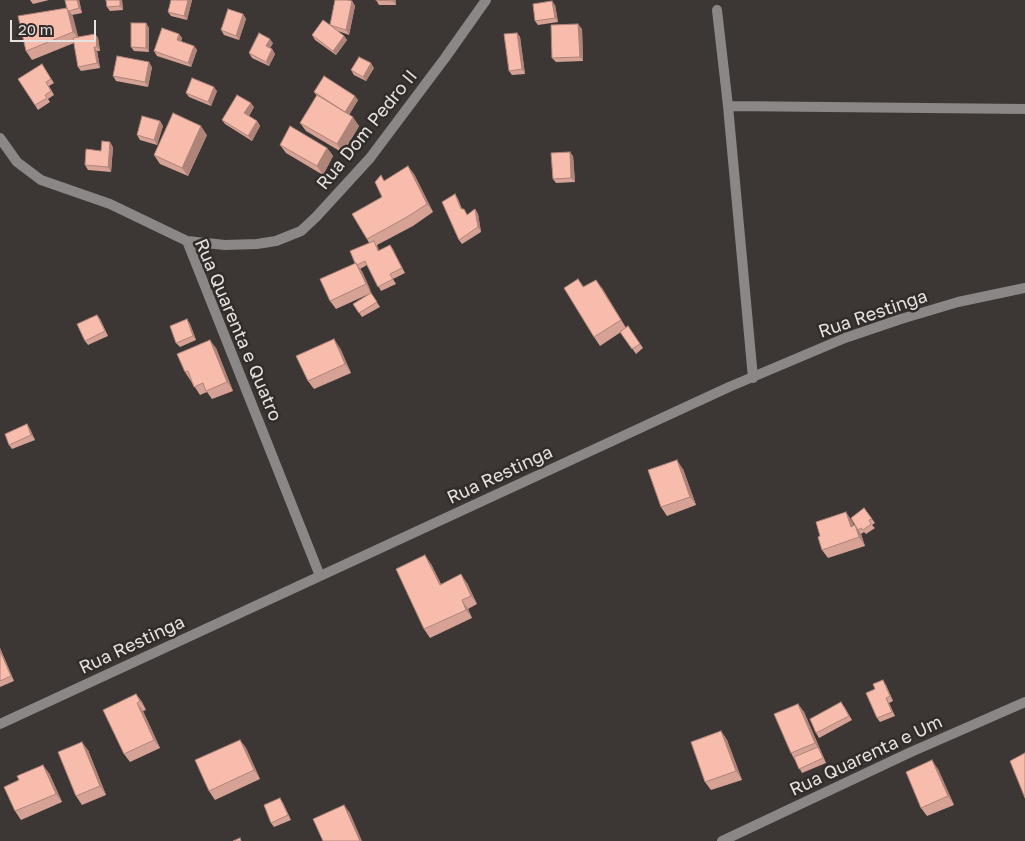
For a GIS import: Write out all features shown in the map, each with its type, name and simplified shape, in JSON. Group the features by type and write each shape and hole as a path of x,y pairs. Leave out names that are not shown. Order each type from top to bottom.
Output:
{"street":[{"name":"Rua Dom Pedro II","path":"187,241 257,244 276,241 302,231 370,158 446,58 486,0"},
{"path":"717,10 728,106 753,378"},
{"path":"728,106 1025,109"},
{"name":"Rua Quarenta e Quatro","path":"0,138 17,162 41,180 103,201 187,241 320,576"},
{"name":"Rua Restinga","path":"0,724 753,378 845,338 958,302 1025,288"},
{"name":"Rua Quarenta e Um","path":"722,841 911,752 1025,702"}],"building":[{"path":"65,0 77,0 79,8 69,11"},
{"path":"106,0 120,0 120,6 107,7"},
{"path":"171,0 188,0 184,16 168,12"},
{"path":"335,0 352,1 346,30 330,25"},
{"path":"552,1 555,18 535,21 533,4"},
{"path":"67,8 73,32 26,51 18,16"},
{"path":"228,9 243,14 236,36 221,30"},
{"path":"323,20 344,36 333,51 312,35"},
{"path":"131,23 146,23 146,48 131,47"},
{"path":"578,24 580,57 552,58 551,25"},
{"path":"162,28 179,34 177,40 194,46 188,63 154,51"},
{"path":"259,33 270,39 266,46 272,49 266,62 249,53"},
{"path":"517,33 522,69 509,71 504,34"},
{"path":"95,34 97,47 94,47 97,63 78,67 73,38"},
{"path":"117,56 149,62 145,82 113,76"},
{"path":"359,57 371,63 363,77 351,70"},
{"path":"42,64 51,79 46,82 51,91 45,95 47,98 35,105 18,79"},
{"path":"324,76 355,96 345,112 314,92"},
{"path":"192,78 214,87 208,102 186,93"},
{"path":"237,95 251,103 244,113 257,121 248,136 222,120"},
{"path":"317,95 353,117 337,144 300,123"},
{"path":"173,113 201,126 182,168 154,155"},
{"path":"142,116 160,121 154,140 137,135"},
{"path":"290,126 327,148 317,166 280,145"},
{"path":"102,141 110,142 108,167 85,165 86,149 101,151"},
{"path":"570,152 571,178 553,179 551,153"},
{"path":"408,166 427,204 367,239 352,214 382,197 375,182 381,175 384,181"},
{"path":"455,194 461,209 464,209 467,215 475,209 478,227 459,240 442,202"},
{"path":"374,241 378,251 390,245 402,268 390,274 393,279 378,287 365,261 357,265 350,251"},
{"path":"356,263 366,284 330,301 320,279"},
{"path":"578,279 583,287 596,280 621,320 594,337 564,288"},
{"path":"371,293 377,302 359,313 353,304"},
{"path":"97,315 105,331 85,341 77,324"},
{"path":"187,319 193,336 176,343 170,326"},
{"path":"628,326 640,344 632,349 620,332"},
{"path":"334,339 345,364 308,381 296,356"},
{"path":"210,340 227,382 206,391 203,383 194,387 188,371 185,372 177,354"},
{"path":"27,424 31,435 9,445 5,434"},
{"path":"677,460 690,497 661,507 648,470"},
{"path":"864,508 872,519 869,520 871,524 863,530 861,528 858,530 851,518"},
{"path":"846,512 851,527 855,525 859,537 822,550 816,522"},
{"path":"425,555 440,585 461,574 471,596 462,600 466,610 424,629 396,569"},
{"path":"0,651 11,676 0,681"},
{"path":"883,680 890,696 886,698 892,712 877,718 866,693 875,689 873,684"},
{"path":"136,694 140,701 137,703 154,740 124,754 103,710"},
{"path":"841,702 849,716 816,733 810,719"},
{"path":"798,704 815,743 791,753 774,714"},
{"path":"721,731 736,771 705,782 691,742"},
{"path":"240,740 254,770 209,791 195,760"},
{"path":"82,742 100,786 76,796 58,752"},
{"path":"818,747 823,758 799,769 794,757"},
{"path":"1025,753 1025,798 1010,761"},
{"path":"932,760 948,796 921,808 906,772"},
{"path":"43,765 56,794 15,811 4,787 19,780 17,776"},
{"path":"280,798 288,815 271,823 264,805"},
{"path":"344,805 360,841 323,841 313,819"}]}
